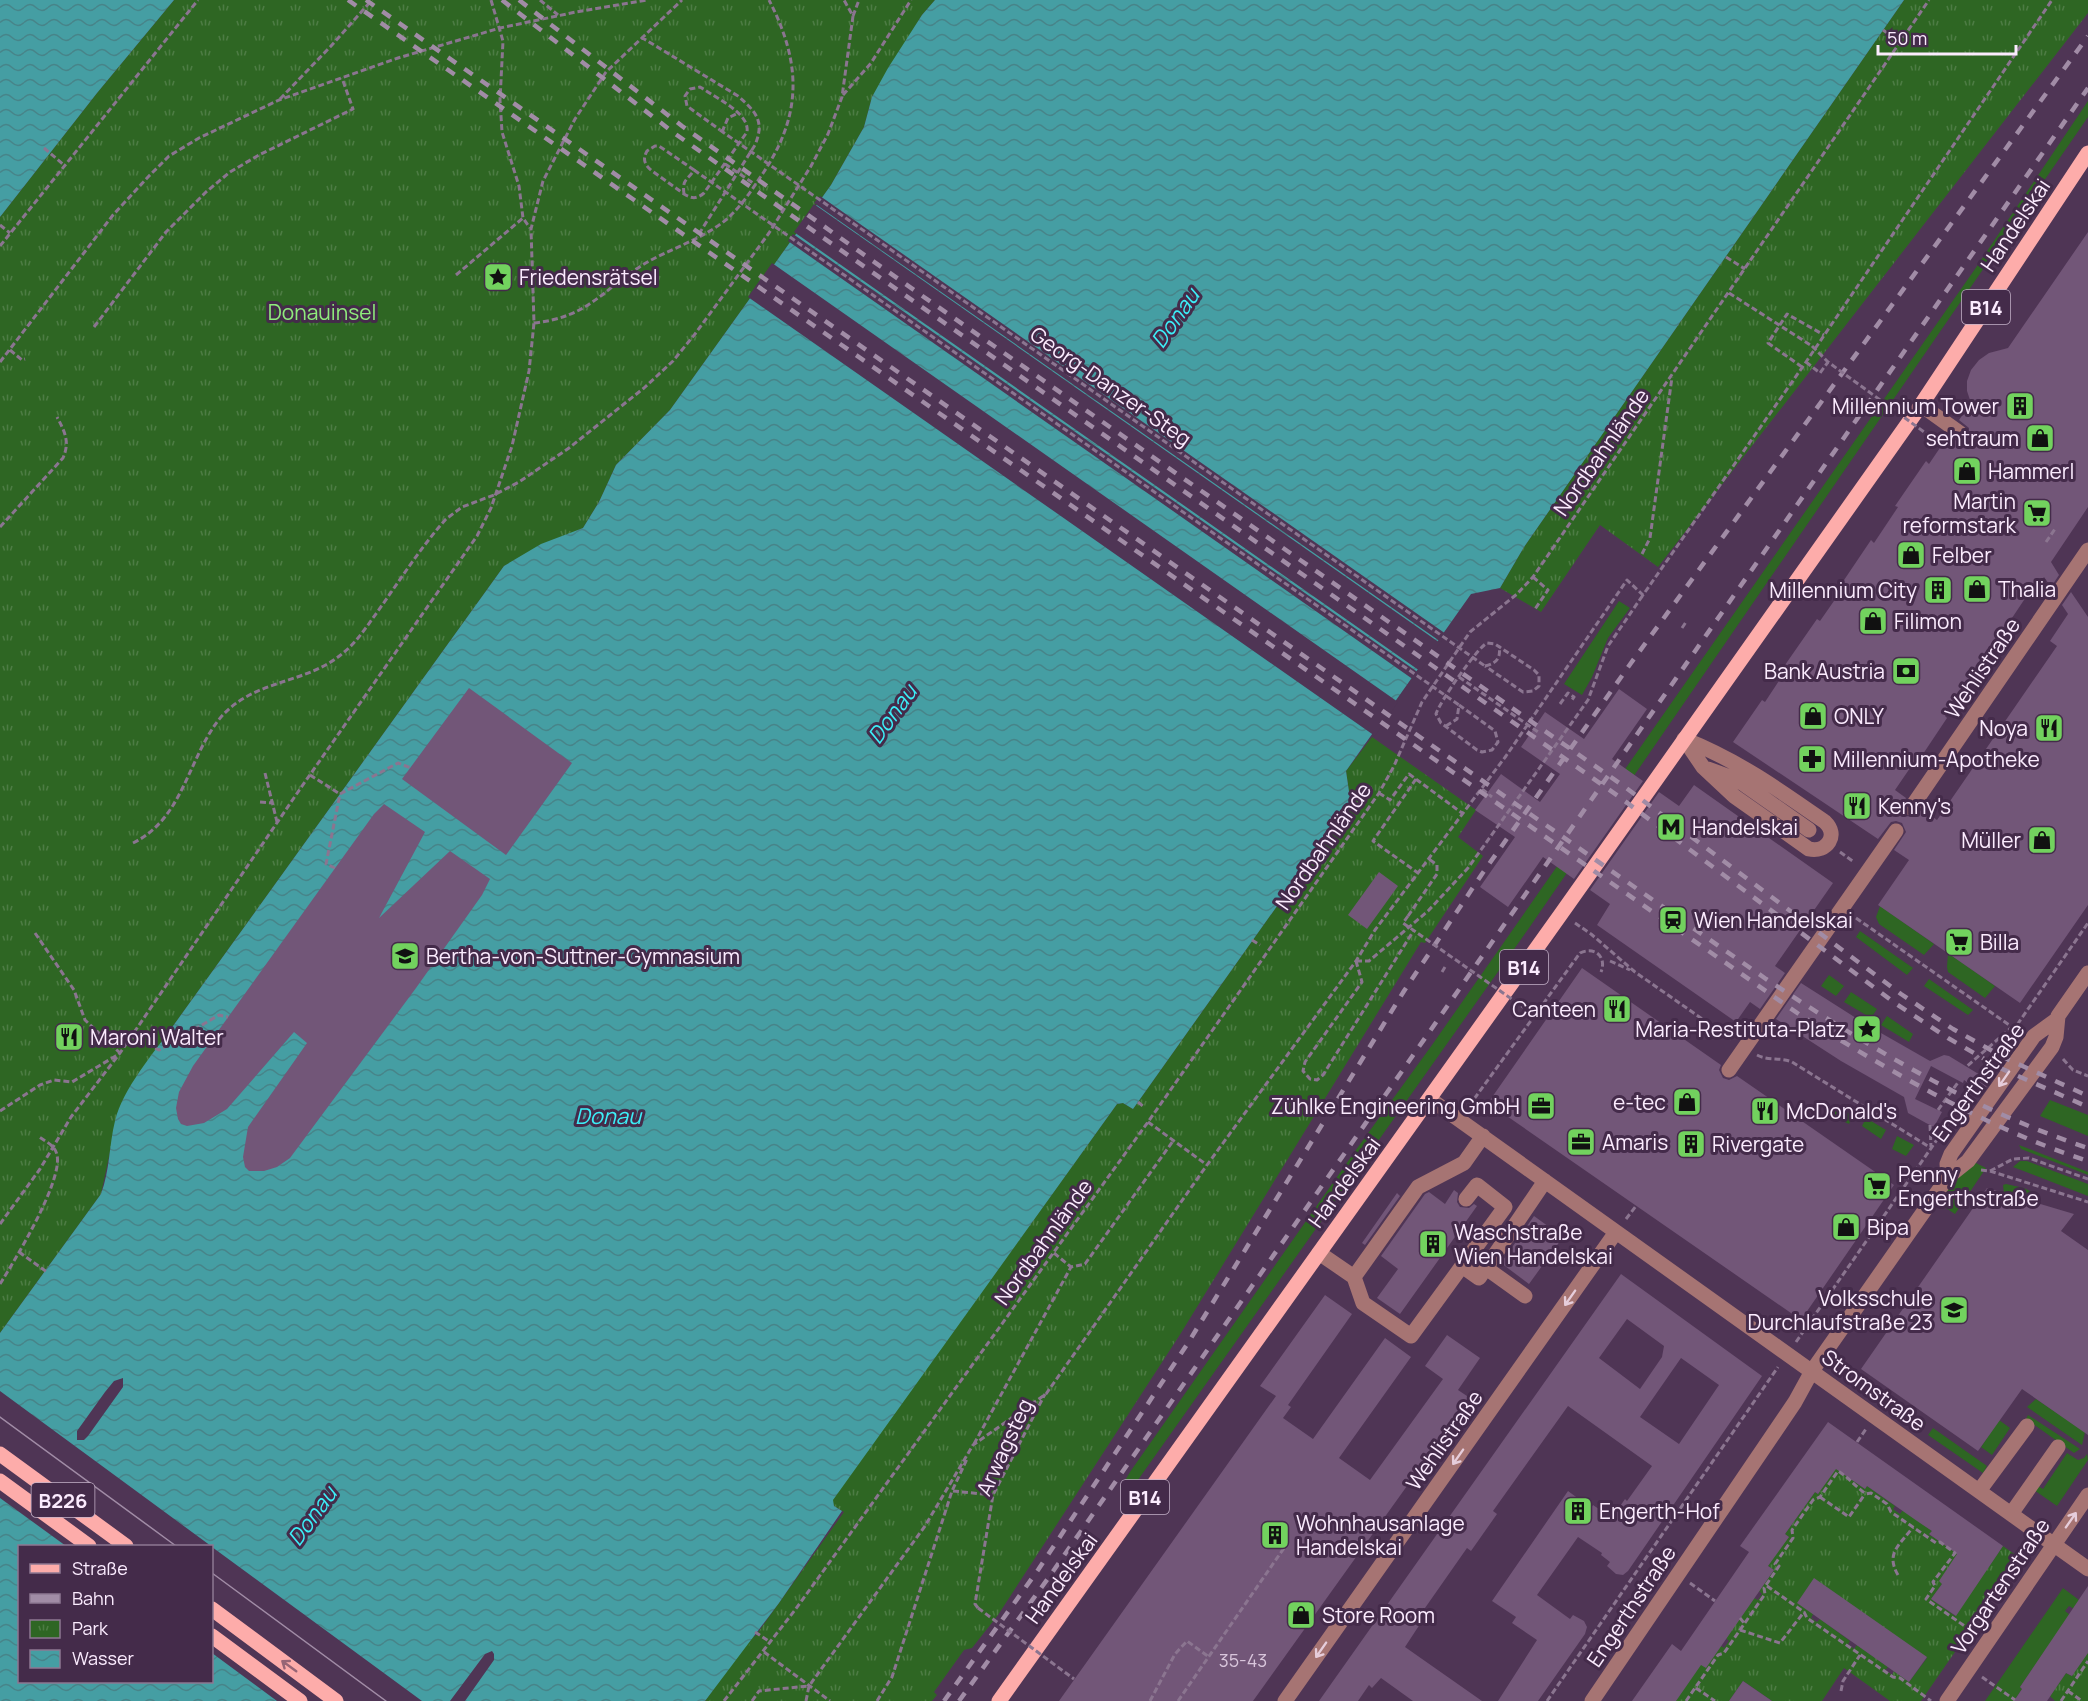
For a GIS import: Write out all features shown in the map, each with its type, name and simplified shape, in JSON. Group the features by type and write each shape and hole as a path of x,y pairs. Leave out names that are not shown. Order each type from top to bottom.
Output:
{"main road":[{"name":"Handelskai","path":"999,1701 1430,1099 1921,405 2088,153"},
{"name":"B226","path":"0,1455 125,1545"},
{"name":"B226","path":"0,1481 88,1545"},
{"path":"213,1611 336,1701"},
{"path":"213,1637 300,1701"}],"street":[{"path":"1921,405 1960,433"},
{"name":"Wehlistraße","path":"1911,808 2088,550"},
{"path":"1683,739 1714,751 1751,771 1825,822 1832,835 1828,844 1821,849 1809,849 1734,796 1703,767 1683,739"},
{"path":"1714,751 1738,780"},
{"path":"1703,767 1738,780 1809,830"},
{"path":"1730,1070 1896,831"},
{"name":"Engerthstraße","path":"1592,1701 1799,1396 1812,1371 1948,1177 1968,1161 2052,1047 2056,1038 2056,1020 2088,973"},
{"name":"Stromstraße","path":"1430,1099 2088,1569"},
{"path":"1354,1277 1418,1187 1464,1163 1483,1137"},
{"path":"1462,1266 1479,1278 1545,1182"},
{"path":"1319,1253 1354,1277 1363,1303 1385,1311 1411,1336 1505,1207 1477,1185 1466,1199"},
{"name":"Wehlistraße","path":"1285,1701 1616,1232"},
{"path":"1486,1268 1525,1296"},
{"path":"1979,1491 2027,1426"},
{"path":"2011,1514 2058,1447"},
{"name":"Vorgartenstraße","path":"1947,1701 2088,1495"}],"path":[{"path":"0,246 198,0"},
{"path":"279,100 372,0"},
{"path":"491,0 503,41 500,119 519,186 523,218 531,229"},
{"path":"540,0 558,15"},
{"path":"0,362 113,215 159,165 209,132 279,100 398,58 500,28 558,15 647,0"},
{"path":"0,1224 54,1147 71,1117 120,1053 486,521 512,446 529,371 534,323 531,229 543,181 575,119 606,72 682,0"},
{"path":"534,323 560,319 590,305 646,264 696,239 727,219 756,185 781,145 790,115 792,98 789,48 769,0"},
{"path":"844,0 853,16"},
{"path":"133,843 154,830 166,817 177,801 206,739 226,711 258,689 321,667 345,652 365,629 446,519 462,507 494,495 533,474 591,432 644,388 682,351 752,257 799,185 828,134 842,97 853,16 859,0"},
{"path":"842,97 871,63 911,0"},
{"name":"Nordbahnlände","path":"724,1701 770,1642 1148,1122 1379,793 1394,766 1422,702 1470,632 1517,594 1533,577 1929,0"},
{"path":"1356,960 1369,961 1428,911 1468,868 1588,700 1608,646 1802,368 2052,0"},
{"path":"1883,30 1900,42"},
{"path":"641,38 738,96 755,113 760,125 755,145 696,239"},
{"path":"94,327 175,222 206,192 230,172 275,146 353,110 342,78"},
{"name":"Georg-Danzer-Steg","path":"738,113 700,87 690,89 687,93 685,101 691,110 1522,692 1533,691 1539,686 1539,675 1499,646"},
{"path":"722,130 728,118 738,113 746,121 747,132 725,163 704,193 692,198 647,168 644,160 646,151 660,146 694,170 1459,705 1495,731 1498,737 1496,746 1492,750 1482,752 1438,720 1436,714 1437,709 1459,677 1483,644 1491,642 1499,646 1500,654 1498,660 1485,666"},
{"path":"44,148 64,165"},
{"path":"725,163 756,185"},
{"path":"682,193 686,178 694,170"},
{"path":"456,275 523,218"},
{"path":"0,225 10,233"},
{"path":"1726,257 1745,269"},
{"path":"1729,292 1812,346 1827,362 1942,446"},
{"path":"1802,368 1768,343 1787,314 1824,335"},
{"path":"9,350 22,360 25,359"},
{"path":"1806,362 1820,373 1827,362"},
{"path":"1642,554 1650,538 1672,375"},
{"path":"0,527 63,458 67,448 66,435 57,417"},
{"path":"2046,542 2055,529"},
{"path":"1533,577 1548,590 1535,609"},
{"path":"878,1701 892,1677 952,1491 974,1445 1046,1394 1207,1165 1356,960 1375,930 1528,725 1627,580 1643,595"},
{"path":"1682,627 1686,622"},
{"path":"1459,677 1538,732"},
{"path":"1560,704 1568,693 1574,697 1572,700"},
{"path":"1446,726 1457,719 1459,705"},
{"path":"340,794 398,763 411,768"},
{"path":"265,773 278,822"},
{"path":"310,774 340,794"},
{"path":"1379,793 1390,800 1409,774 1462,813"},
{"path":"1416,779 1373,841 1418,873"},
{"path":"1482,789 1492,796"},
{"path":"335,868 326,864 340,794"},
{"path":"260,802 273,803"},
{"path":"1828,844 1868,871"},
{"path":"1318,849 1325,854"},
{"path":"1429,859 1437,865 1437,874 1403,923 1536,1016"},
{"path":"1842,908 2012,1027 1966,1066"},
{"path":"1561,914 1591,933 1635,972 1745,1048 1763,1058 1785,1059 1792,1062 1931,1148"},
{"path":"1547,1701 2088,923"},
{"path":"1356,960 1362,982 1303,1065 1307,1078 1317,1080 1323,1075 1414,930"},
{"path":"35,933 74,990 85,1020 120,1053"},
{"path":"1252,940 1260,945"},
{"path":"1459,1119 1580,953 1589,950 1598,953 1603,962 1601,972"},
{"path":"1610,961 1635,972"},
{"path":"1442,972 1445,967"},
{"path":"131,1036 159,1050 219,1015 228,1017"},
{"path":"0,1112 40,1086 54,1080 72,1083 120,1053"},
{"path":"1938,1110 1959,1081"},
{"path":"1138,1102 1144,1107"},
{"path":"1148,1122 1207,1165"},
{"path":"1930,1125 1931,1148"},
{"path":"0,1284 49,1192 57,1170 57,1155 54,1147 38,1136"},
{"path":"806,1701 809,1686 925,1526 974,1445 1071,1267 1085,1264 1173,1142"},
{"path":"2088,1179 2029,1158 2013,1159 1990,1171 2088,1202"},
{"path":"19,1252 47,1272"},
{"path":"1054,1253 1071,1267"},
{"name":"Arwagsteg","path":"1046,1394 993,1496 975,1604 1074,1679"},
{"path":"1686,1701 1718,1655 1724,1653 1765,1594 1766,1586 1779,1566 1775,1564 1793,1538 1792,1530 1813,1500 1820,1497 1841,1467"},
{"path":"1838,1471 1854,1481 1856,1487 1866,1494"},
{"path":"952,1491 993,1496"},
{"path":"1820,1497 1849,1517 1866,1494 1872,1493 1887,1504 1891,1512 1936,1543 1940,1542 1955,1552 1934,1582 1935,1587 1926,1599 1987,1642"},
{"path":"1898,1575 1892,1564 1893,1554 1913,1527"},
{"path":"1178,1701 1284,1548"},
{"path":"1678,1574 1715,1601"},
{"path":"1766,1586 1860,1655 1893,1677 1900,1678 1931,1701"},
{"path":"1740,1630 1780,1643 1804,1612"},
{"path":"1740,1618 1744,1623"},
{"path":"755,1632 770,1642"},
{"path":"1150,1701 1175,1654 1187,1641 1209,1657"},
{"path":"763,1651 830,1701"},
{"path":"1841,1691 1843,1681 1860,1655"},
{"path":"2061,1701 2088,1661"},
{"path":"1969,1668 2015,1700"},
{"path":"752,1701 759,1691 809,1686"},
{"path":"1696,1688 1712,1700"},
{"path":"2068,1691 2082,1701"}],"green space":[{"name":"Donauinsel","path":"174,0 935,0 922,15 872,97 864,127 831,185 670,410 616,465 599,502 583,528 504,566 173,1026 125,1097 119,1110 101,1194 0,1333 0,217 97,93"},
{"path":"1904,0 2088,0 2088,13 1658,567 1600,525 1541,612 1500,588 1524,547"},
{"path":"2088,101 2088,117 1529,928 1128,1494 1120,1489 1975,269"},
{"path":"1619,601 1630,608 1608,638 1582,695 1564,684"},
{"path":"1372,737 1476,810 1458,837 1483,856 1425,943 1421,942 1181,1333 998,1615 972,1648 964,1650 934,1692 937,1695 932,1701 709,1701 844,1512 834,1506 832,1500 1117,1104 1123,1103 1133,1109 1348,806 1351,805 1346,771"},
{"path":"1880,906 1934,944 1924,955 1879,924 1876,917"},
{"path":"1860,931 1913,968 1907,975 1856,937"},
{"path":"1948,953 1995,986 1985,998 1948,972"},
{"path":"1829,975 1844,986 1836,996 1821,986"},
{"path":"1929,979 1973,1010 1968,1015 1924,986"},
{"path":"1851,992 1877,1009 1871,1018 1844,1002"},
{"path":"1887,1016 1913,1034 1909,1042 1881,1025"},
{"path":"2050,1100 2088,1115 2088,1136 2040,1116"},
{"path":"1835,1105 1853,1116 1849,1124 1829,1114"},
{"path":"1866,1118 1886,1130 1881,1139 1862,1126"},
{"path":"1897,1136 1914,1145 1906,1156 1892,1149"},
{"path":"2019,1145 2088,1172 2088,1175 2021,1149"},
{"path":"1972,1161 1986,1168 1955,1214 1937,1202"},
{"path":"2020,1161 2027,1161 2088,1184 2088,1196 2013,1167"},
{"path":"2003,1185 2030,1191 2039,1203 2004,1193"},
{"path":"1856,1373 1926,1423 1921,1430 1851,1380"},
{"path":"2036,1399 2085,1432 2082,1445 2027,1407"},
{"path":"2028,1415 2080,1449 2074,1453 2026,1419"},
{"path":"1999,1420 2010,1428 1992,1455 1981,1447"},
{"path":"1933,1428 1987,1466 1983,1473 1928,1435"},
{"path":"2067,1453 2078,1460 2087,1454 2088,1460 2057,1506 2034,1490 2038,1486 2043,1489"},
{"path":"1832,1466 1865,1489 1867,1486 1895,1506 1893,1509 1900,1514 1903,1510 1932,1531 1929,1535 1960,1550 1942,1584 1931,1599 1955,1616 2003,1546 2020,1558 1921,1701 1890,1701 1844,1668 1822,1701 1772,1701 1743,1681 1729,1701 1670,1701 1698,1662 1721,1646 1724,1648 1729,1641 1726,1638 1754,1598 1758,1600 1762,1594 1759,1591 1774,1570 1765,1564 1789,1537 1785,1534 1815,1492 1818,1494","holes":["1813,1614 1926,1657 1909,1682 1894,1671 1892,1675 1885,1670 1888,1667 1857,1645 1854,1649 1848,1644 1850,1641 1820,1619 1817,1622 1811,1618"]},
{"path":"2063,1588 2079,1600 2074,1609 2069,1606 2065,1611 2070,1615 2020,1687 2022,1689 2014,1701 1985,1701"},
{"path":"753,1635 759,1640 714,1701 705,1701"},
{"path":"2088,1643 2088,1701 2055,1701 2050,1696 2066,1673 2072,1676"}],"water":[{"path":"0,0 174,0 97,93 0,217"},
{"name":"Donau","path":"935,0 1904,0 1524,547 1500,588 1471,594 1346,771 1351,805 1348,806 1133,1109 1123,1103 1117,1104 833,1500 834,1506 842,1511 779,1603 705,1701 465,1701 494,1660 492,1651 485,1654 450,1701 0,1701 0,1333 101,1194 115,1121 125,1096 148,1059 504,566 541,544 583,528 599,502 616,465 670,410 831,185 864,127 872,97 922,15","holes":["123,1378 123,1387 88,1436 84,1440 77,1440 77,1431 114,1381"]}],"pier":[{"path":"820,196 1446,634 1441,642 814,203"},
{"path":"814,204 1440,643 1420,671 794,232"},
{"path":"793,234 1419,673 1414,680 788,241"},
{"path":"772,263 1398,702 1375,736 748,297"},
{"path":"0,1391 210,1545 65,1545 0,1498"},
{"path":"213,1548 422,1701 277,1701 213,1654"}],"building":[{"name":"Millennium City","path":"2088,232 2088,507 2051,562 2059,575 2051,587 2044,577 2033,593 2030,591 2000,636 2002,638 1978,673 1975,672 1923,754 1921,752 1895,790 1906,798 1901,808 1905,816 1915,817 1922,809 1937,820 2057,646 2050,641 2068,614 2062,605 2071,592 2088,617 2088,905 2020,1003 1878,905 1909,860 1894,850 1906,832 1902,823 1891,822 1878,839 1733,742 1762,700 1765,702 1788,667 1785,665 1817,619 1820,621 1843,588 1840,586 1871,540 1874,543 1898,507 1895,506 1926,461 1929,464 1948,436 1960,443 1968,438 1969,428 1959,420 1971,403 1967,381 1971,370 1989,353 2008,348"},
{"path":"469,688 572,763 506,855 402,779"},
{"path":"1619,689 1647,709 1612,759 1643,781 1574,879 1543,857 1508,907 1480,887 1515,837 1475,810 1501,774 1540,802 1560,774 1521,747 1545,712 1584,739"},
{"name":"Wien Handelskai","path":"1694,785 1833,883 1775,966 1785,973 1760,1009 1750,1002 1736,1022 1597,925 1610,904 1590,890 1659,792 1679,806"},
{"name":"Bertha-von-Suttner-Gymnasium","path":"384,804 425,832 379,918 450,851 490,879 482,895 416,988 290,1158 277,1167 264,1171 249,1171 245,1167 243,1157 248,1127 307,1043 294,1032 227,1109 204,1123 187,1126 181,1124 176,1108 179,1092 193,1066 374,814"},
{"path":"1379,872 1398,886 1367,929 1348,915"},
{"name":"Rivergate","path":"1582,968 1721,1065 1719,1070 1723,1078 1729,1080 1737,1076 1894,1185 1801,1320 1488,1103"},
{"path":"1801,983 1930,1061 1944,1055 1949,1056 1990,1081 1982,1093 1964,1080 1963,1083 1931,1066 1915,1099 1942,1112 1934,1127 1926,1123 1908,1113 1904,1097 1841,1061 1776,1019"},
{"name":"Volksschule Durchlaufstraße 23","path":"1987,1188 2074,1214 2061,1231 2088,1250 2088,1435 2022,1389 1978,1451 1861,1369"},
{"name":"Waschstraße Wien Handelskai","path":"1454,1190 1458,1193 1457,1202 1460,1207 1469,1208 1474,1204 1477,1206 1400,1314 1377,1298 1398,1269 1381,1256 1425,1194 1429,1192 1445,1204"},
{"path":"1397,1193 1400,1196 1365,1245 1362,1243"},
{"path":"1534,1216 1563,1237 1529,1284 1501,1263"},
{"path":"1621,1274 1762,1376 1628,1571 1623,1575 1616,1574 1607,1566 1610,1562 1601,1555 1602,1553 1578,1537 1537,1595 1570,1619 1573,1615 1584,1621 1587,1627 1585,1634 1538,1701 1498,1701 1537,1640 1512,1623 1516,1617 1492,1601 1568,1491 1591,1508 1593,1505 1612,1518 1652,1466 1568,1406 1493,1511 1497,1514 1471,1551 1467,1548 1418,1618 1422,1621 1405,1647 1482,1701 1413,1701 1381,1678 1372,1688 1369,1685 1358,1701 1319,1701","holes":["1627,1319 1664,1346 1662,1357 1640,1389 1599,1358","1681,1358 1719,1385 1679,1444 1640,1417"]},
{"name":"Wohnhausanlage Handelskai","path":"1325,1295 1352,1314 1288,1405 1291,1407 1283,1418 1313,1439 1385,1338 1411,1357 1339,1458 1370,1480 1443,1379 1425,1366 1447,1335 1480,1358 1458,1390 1470,1398 1253,1701 1059,1701 1276,1396 1260,1386"},
{"path":"1828,1422 2003,1546 1956,1616 1931,1599 1942,1584 1939,1581 1957,1554 1929,1534 1932,1531 1867,1486 1865,1489 1836,1469 1818,1494 1815,1492 1785,1534 1789,1537 1768,1566 1774,1570 1706,1668 1701,1665 1676,1701 1632,1701 1672,1644 1681,1651 1749,1552 1740,1546"},
{"path":"1814,1578 1927,1657 1909,1682 1797,1603"},
{"path":"2088,1586 2088,1653 2072,1676 2066,1673 2047,1701 2014,1701 2022,1689 2020,1687"},
{"path":"1743,1681 1772,1701 1729,1701"}],"tram line":[{"path":"0,1417 175,1545"},
{"path":"213,1574 386,1701"}],"railway":[{"path":"348,0 1803,1017 1941,1098 2050,1148 2088,1161"},
{"path":"366,0 1766,979 1843,1029 1961,1095 2002,1115 2088,1148"},
{"path":"502,0 674,133 1618,796 1895,1003 1948,1038 2000,1068 2088,1107"},
{"path":"519,0 682,126 1625,787 1901,994 1953,1029 2005,1058 2088,1096"},
{"path":"944,1701 1038,1570 1188,1343 1404,991 1482,874 1631,663 2088,36"},
{"path":"959,1701 1049,1577 2088,88"}],"place":[{"name":"Friedensrätsel","path":"498,277"},
{"name":"Millennium Tower","path":"2020,406"},
{"name":"sehtraum","path":"2040,438"},
{"name":"Hammerl","path":"1967,471"},
{"name":"Martin reformstark","path":"2037,513"},
{"name":"Felber","path":"1911,555"},
{"name":"Thalia","path":"1977,589"},
{"name":"Millennium City","path":"1938,590"},
{"name":"Filimon","path":"1873,621"},
{"name":"Bank Austria","path":"1906,671"},
{"name":"ONLY","path":"1813,716"},
{"name":"Noya","path":"2049,728"},
{"name":"Millennium-Apotheke","path":"1812,759"},
{"name":"Kenny's","path":"1857,806"},
{"name":"Handelskai","path":"1671,827"},
{"name":"Müller","path":"2042,840"},
{"name":"Wien Handelskai","path":"1673,920"},
{"name":"Billa","path":"1959,942"},
{"name":"Bertha-von-Suttner-Gymnasium","path":"405,956"},
{"name":"Canteen","path":"1617,1009"},
{"name":"Maria-Restituta-Platz","path":"1867,1029"},
{"name":"Maroni Walter","path":"69,1037"},
{"name":"e-tec","path":"1687,1102"},
{"name":"Zühlke Engineering GmbH","path":"1541,1106"},
{"name":"McDonald's","path":"1765,1111"},
{"name":"Amaris","path":"1581,1142"},
{"name":"Rivergate","path":"1691,1144"},
{"name":"Penny Engerthstraße","path":"1877,1186"},
{"name":"Bipa","path":"1846,1227"},
{"name":"Waschstraße Wien Handelskai","path":"1433,1244"},
{"name":"Volksschule Durchlaufstraße 23","path":"1954,1310"},
{"name":"Engerth-Hof","path":"1578,1511"},
{"name":"Wohnhausanlage Handelskai","path":"1275,1535"},
{"name":"Store Room","path":"1301,1615"}]}
